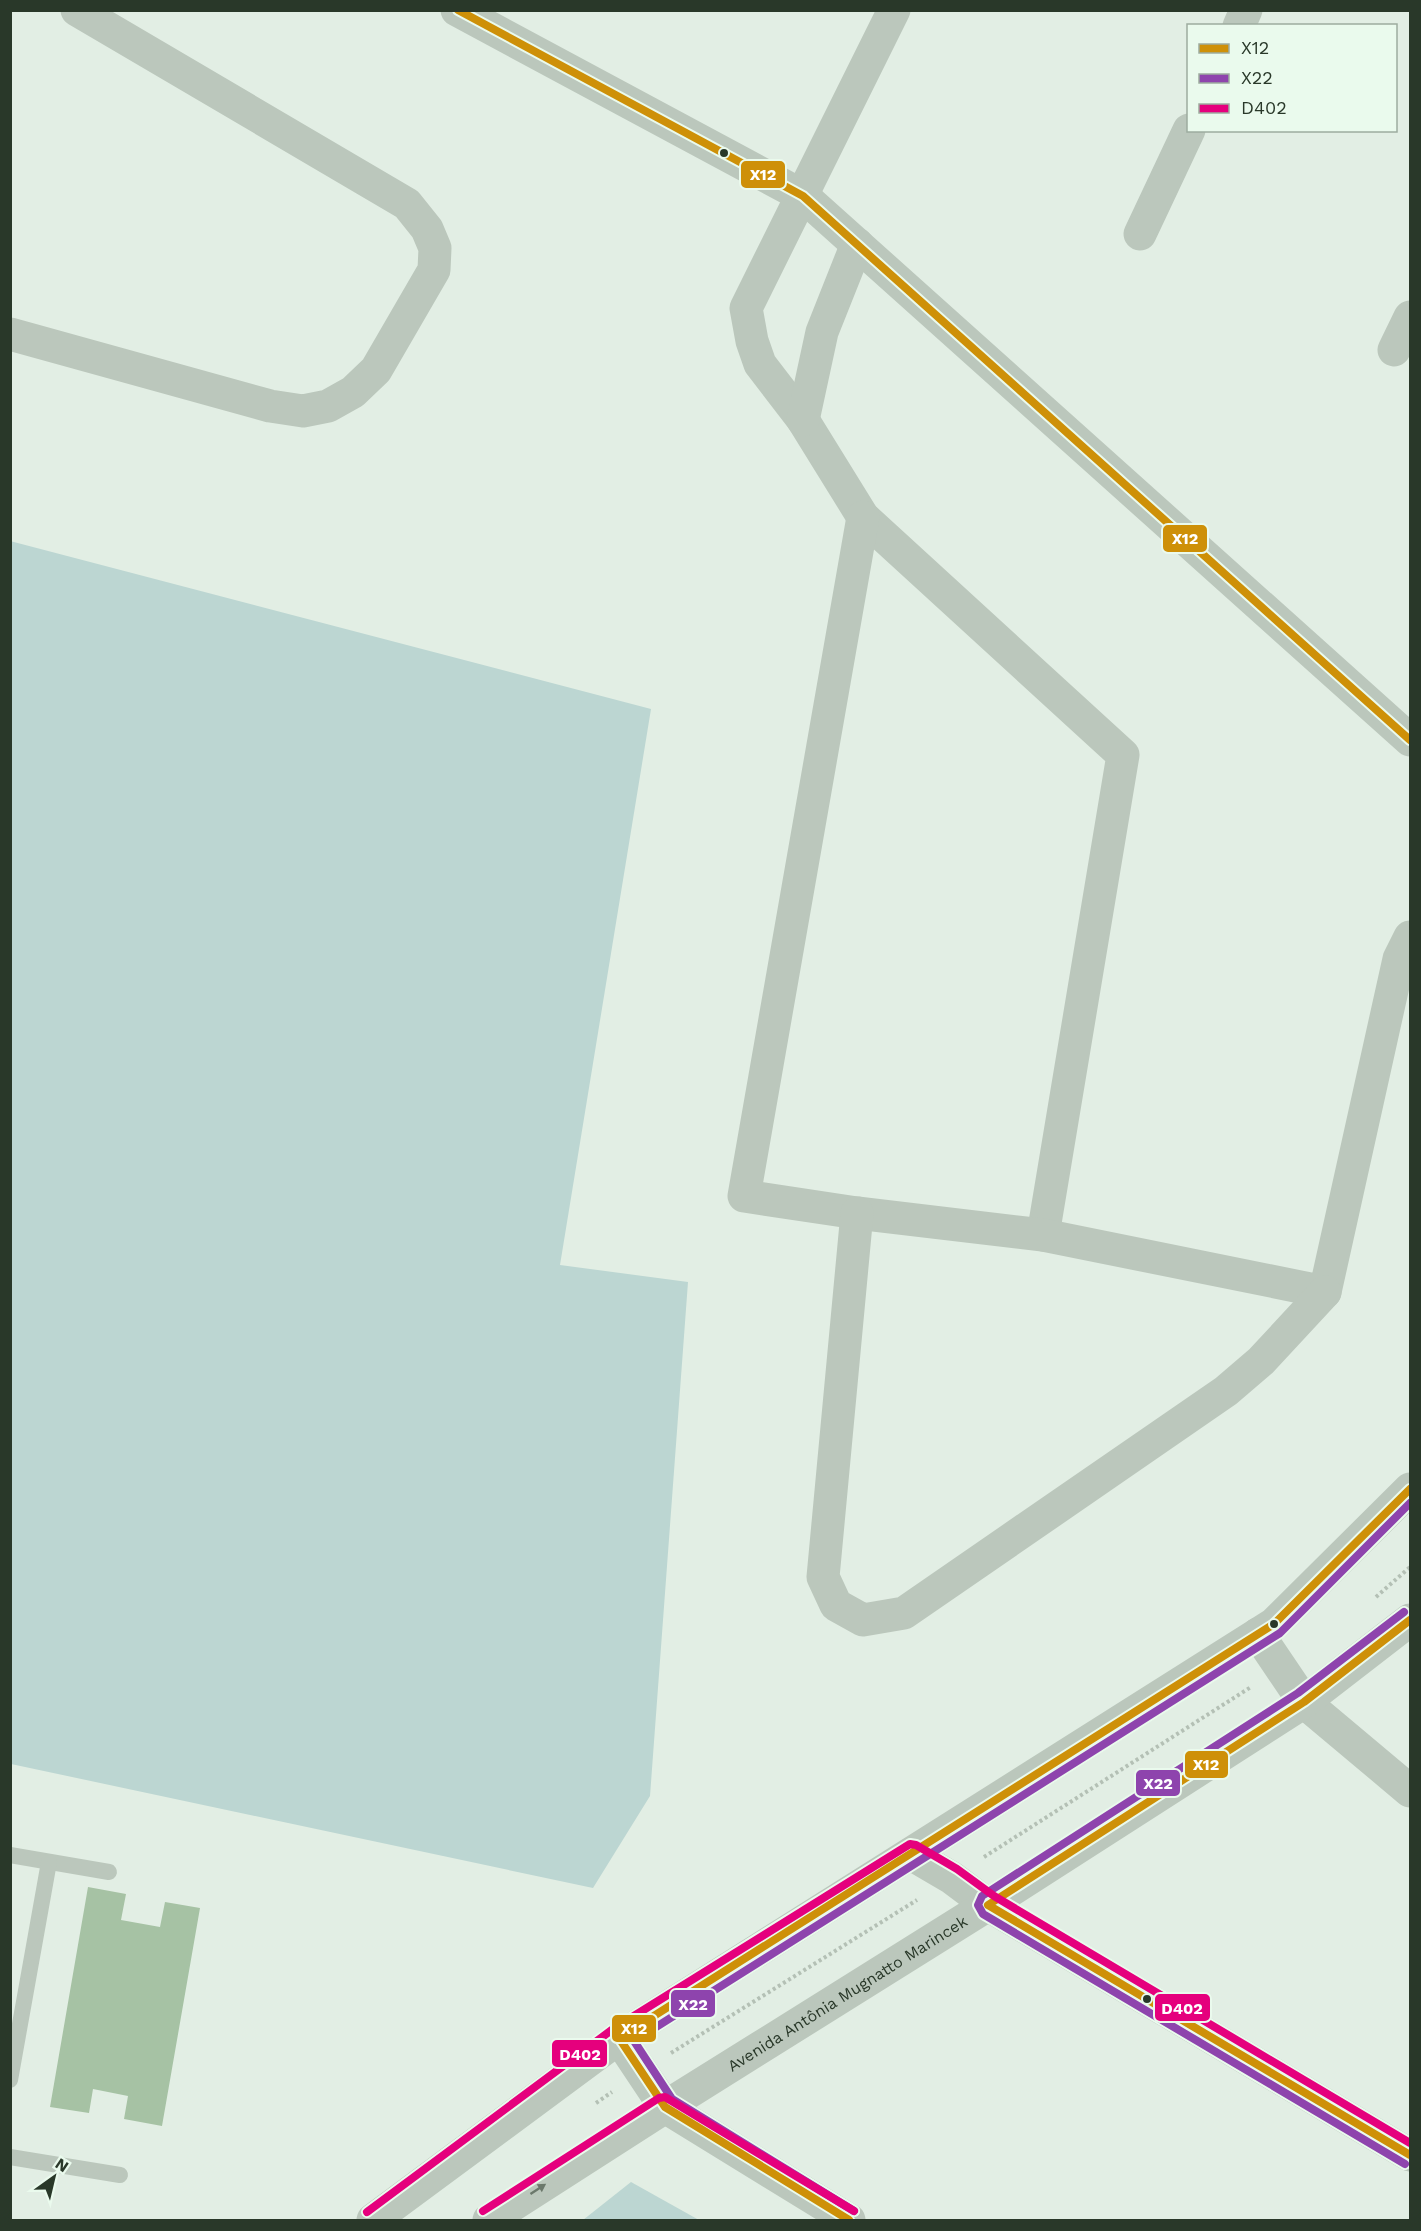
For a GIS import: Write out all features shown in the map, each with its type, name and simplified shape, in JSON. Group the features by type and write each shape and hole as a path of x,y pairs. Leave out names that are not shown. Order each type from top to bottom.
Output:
{"street":[{"path":"10,334 270,406 303,411 328,406 353,392 376,370 434,270 435,248 427,229 407,204 77,10"},
{"path":"457,10 803,196 1410,740"},
{"path":"894,10 746,308 752,341 760,364 803,420 862,517 1124,755 1042,1234"},
{"path":"1240,24 1246,10"},
{"path":"1140,234 1188,132"},
{"path":"803,420 822,332 857,244"},
{"path":"1395,350 1410,317"},
{"path":"862,517 744,1196 858,1213 1042,1234 1325,1292"},
{"path":"858,1213 823,1577 836,1605 862,1620 904,1613 1226,1391 1261,1361 1325,1292 1399,959 1410,937"},
{"path":"373,2220 619,2038 1274,1624 1410,1489"},
{"name":"Avenida Antônia Mugnatto Marincek","path":"489,2220 988,1905 1304,1702 1410,1620"},
{"path":"1258,1634 1304,1702 1410,1791"},
{"path":"911,1854 952,1878 988,1905 1410,2155"},
{"path":"619,2038 665,2107 849,2220"}],"lane":[{"path":"10,1856 109,1872"},
{"path":"10,2080 49,1862"},
{"path":"10,2157 120,2175"}],"shaded area":[{"path":"10,541 651,709 560,1265 688,1282 650,1796 593,1888 11,1764"},
{"path":"631,2182 699,2220 583,2220"}],"building":[{"path":"88,1887 126,1894 121,1920 160,1927 165,1902 200,1908 162,2126 124,2119 128,2096 93,2089 89,2113 50,2107"}],"transit line":[{"name":"X12","path":"458,10 803,196 1410,740"},
{"name":"X12","path":"849,2220 665,2107 619,2038 1274,1624 1410,1489"},
{"name":"X22","path":"854,2211 672,2099 634,2041 1280,1633 1410,1503"},
{"name":"X22","path":"1404,1612 1298,1693 982,1896 978,1905 983,1914 1405,2164"},
{"name":"X12","path":"1410,1620 1304,1702 988,1905 1410,2155"},
{"name":"D402","path":"367,2212 613,2029 910,1844 916,1845 957,1869 994,1896 1410,2143"},
{"name":"D402","path":"483,2211 659,2098 665,2097 854,2211"}]}
